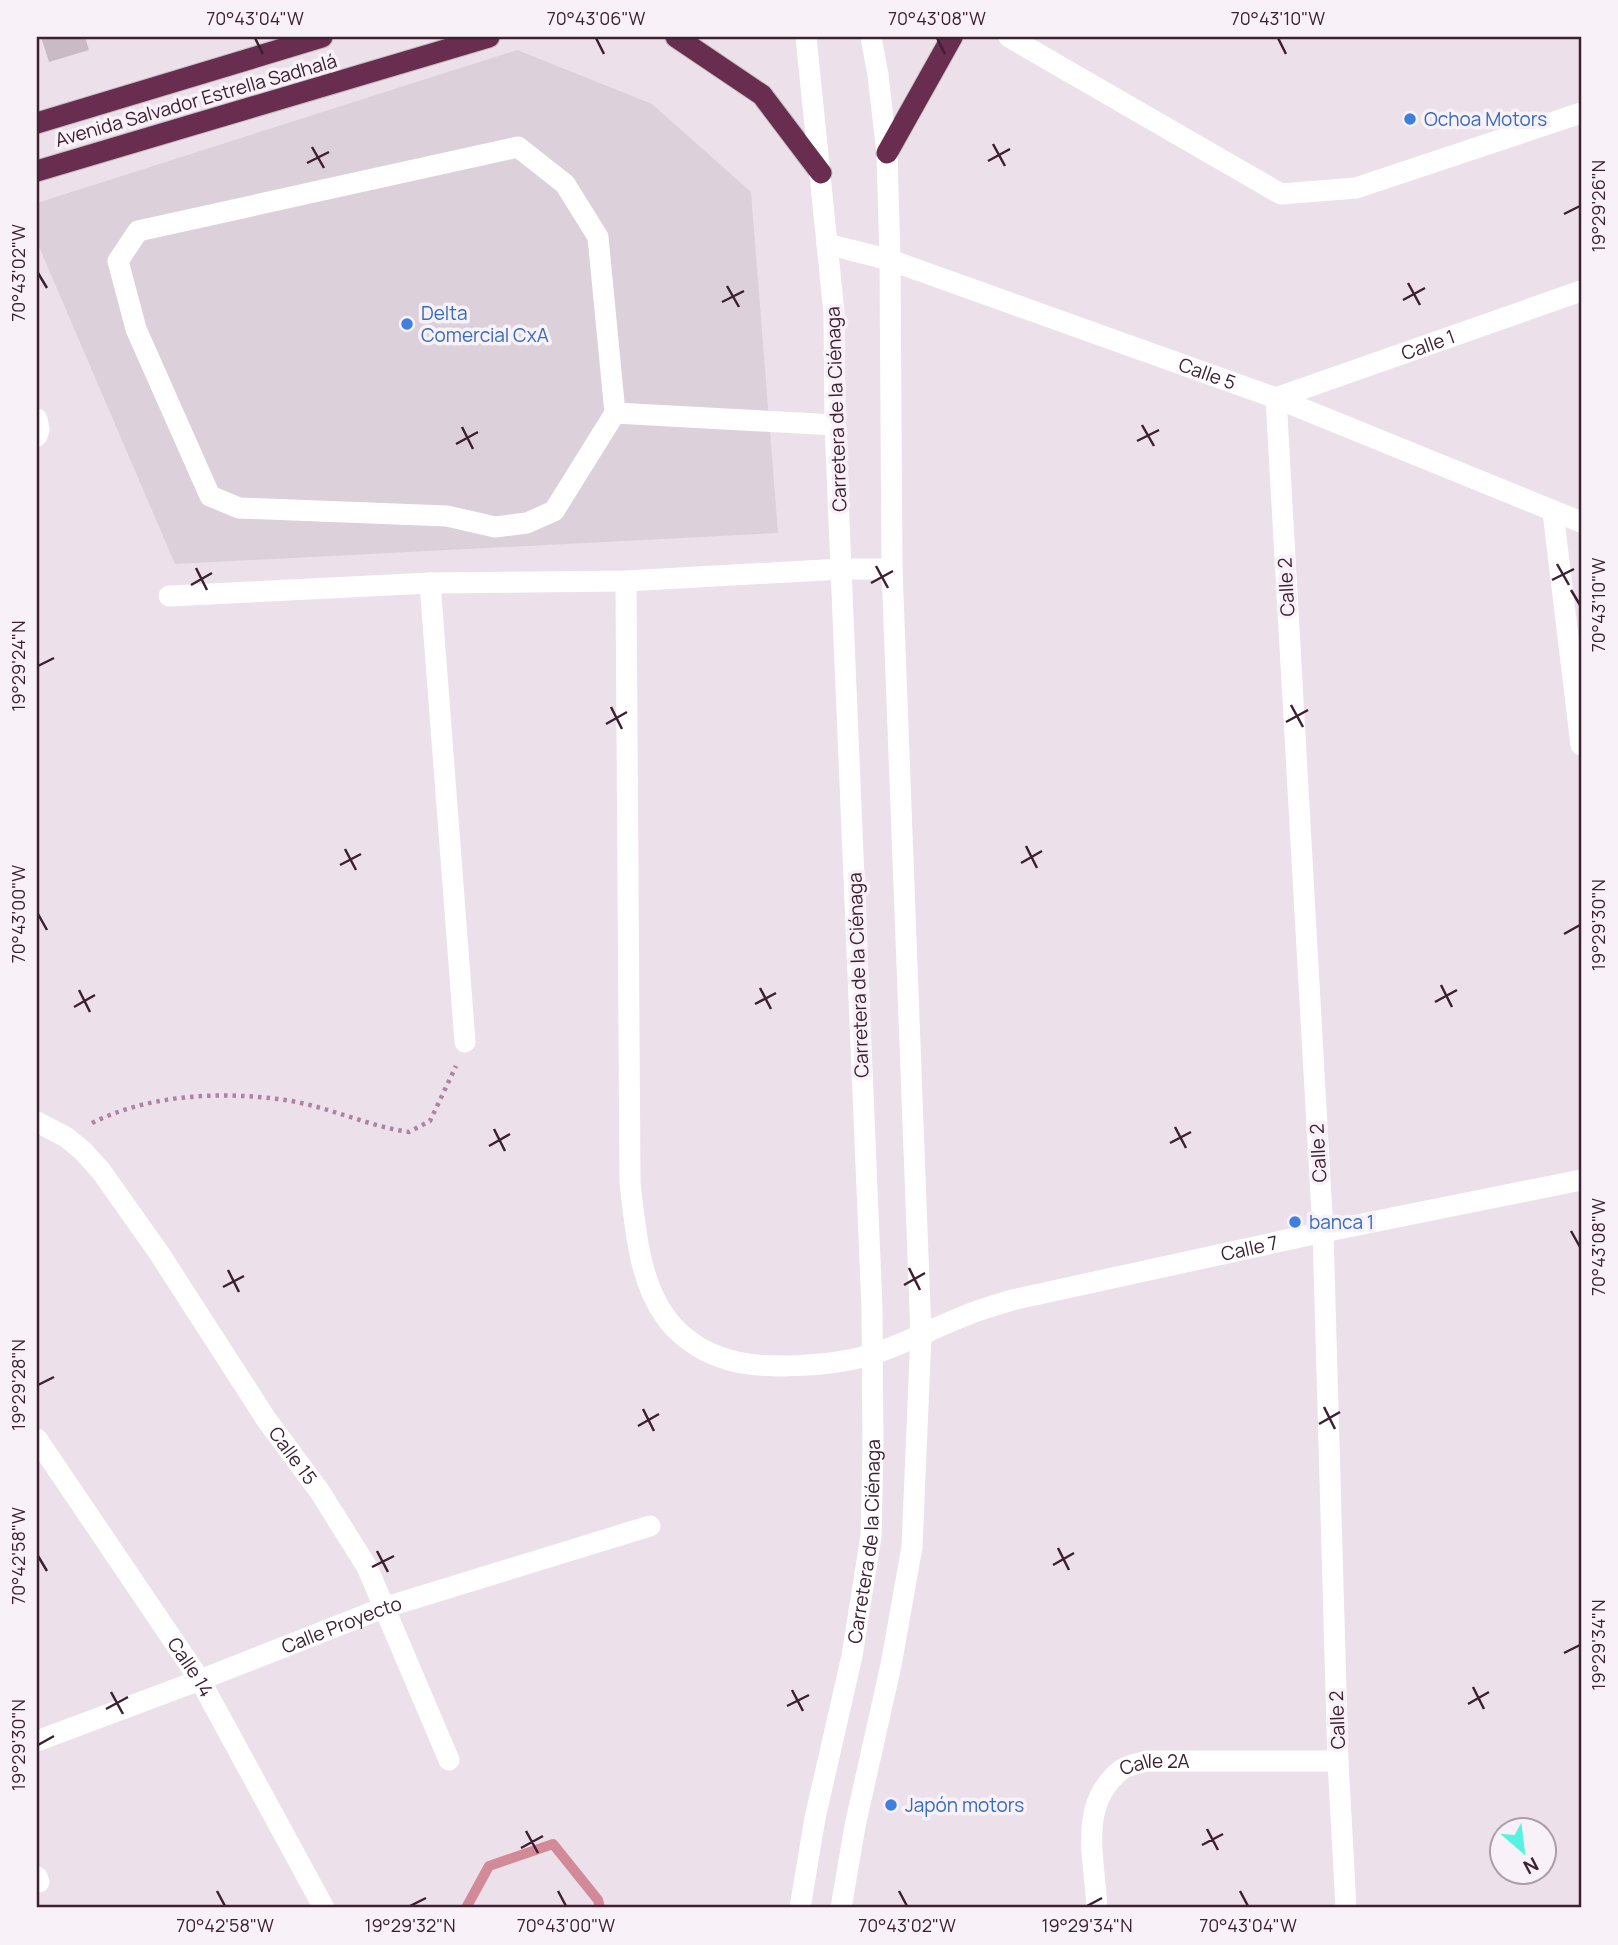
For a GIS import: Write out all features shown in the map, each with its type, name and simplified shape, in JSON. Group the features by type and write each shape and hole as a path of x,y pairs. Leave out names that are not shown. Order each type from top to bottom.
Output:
{"highway":[{"name":"Avenida Salvador Estrella Sadhalá","path":"37,123 323,37"},
{"name":"Avenida Salvador Estrella Sadhalá","path":"37,170 489,37"},
{"path":"676,37 762,95 821,173"},
{"path":"887,153 952,37"}],"street":[{"name":"Carretera de la Ciénaga","path":"800,1908 815,1818 852,1656 871,1536 873,1449 872,1308 835,425 834,313 806,37"},
{"name":"Carretera de la Ciénaga","path":"841,1908 858,1814 891,1665 912,1547 921,1335 892,569 887,153 871,37"},
{"path":"1009,37 1281,194 1356,188 1581,113"},
{"path":"518,147 565,184 598,237 615,413 554,511 527,523 495,527 447,516 239,508 210,496 136,329 118,261 138,231 518,147"},
{"name":"Calle 5","path":"827,244 890,260 1276,398 1581,522"},
{"name":"Calle 1","path":"1276,398 1581,291"},
{"name":"Calle 2","path":"1276,398 1323,1232 1338,1761 1346,1908"},
{"path":"615,413 835,425"},
{"path":"37,419 40,430 37,436"},
{"path":"1553,512 1581,745"},
{"path":"169,596 430,583 626,581 842,569 892,569"},
{"name":"Calle 7","path":"626,581 630,1183 637,1238 650,1289 664,1316 685,1338 720,1358 763,1366 826,1363 871,1354 1012,1300 1323,1232 1581,1180"},
{"path":"430,583 465,1042"},
{"name":"Calle 15","path":"37,1122 66,1137 101,1171 159,1253 266,1419 320,1492 367,1567 449,1760"},
{"name":"Calle 14","path":"37,1439 200,1680 324,1908"},
{"name":"Calle Proyecto","path":"37,1741 383,1608 650,1526"},
{"name":"Calle 2A","path":"1097,1908 1091,1820 1095,1802 1106,1785 1122,1769 1146,1761 1338,1761"}],"path":[{"path":"66,1137 105,1117 147,1102 201,1095 286,1100 409,1132 430,1121 453,1074"}],"shaded area":[{"path":"517,50 652,104 751,192 778,533 175,564 37,242 37,203"}],"building":[{"path":"41,37 85,37 89,50 49,62"}],"waterway":[{"path":"466,1908 489,1866 553,1844 598,1900 600,1908"}],"place":[{"name":"Ochoa Motors","path":"1410,119"},
{"name":"Delta Comercial CxA","path":"407,324"},
{"name":"banca 1","path":"1295,1222"},
{"name":"Japón motors","path":"891,1805"}]}
